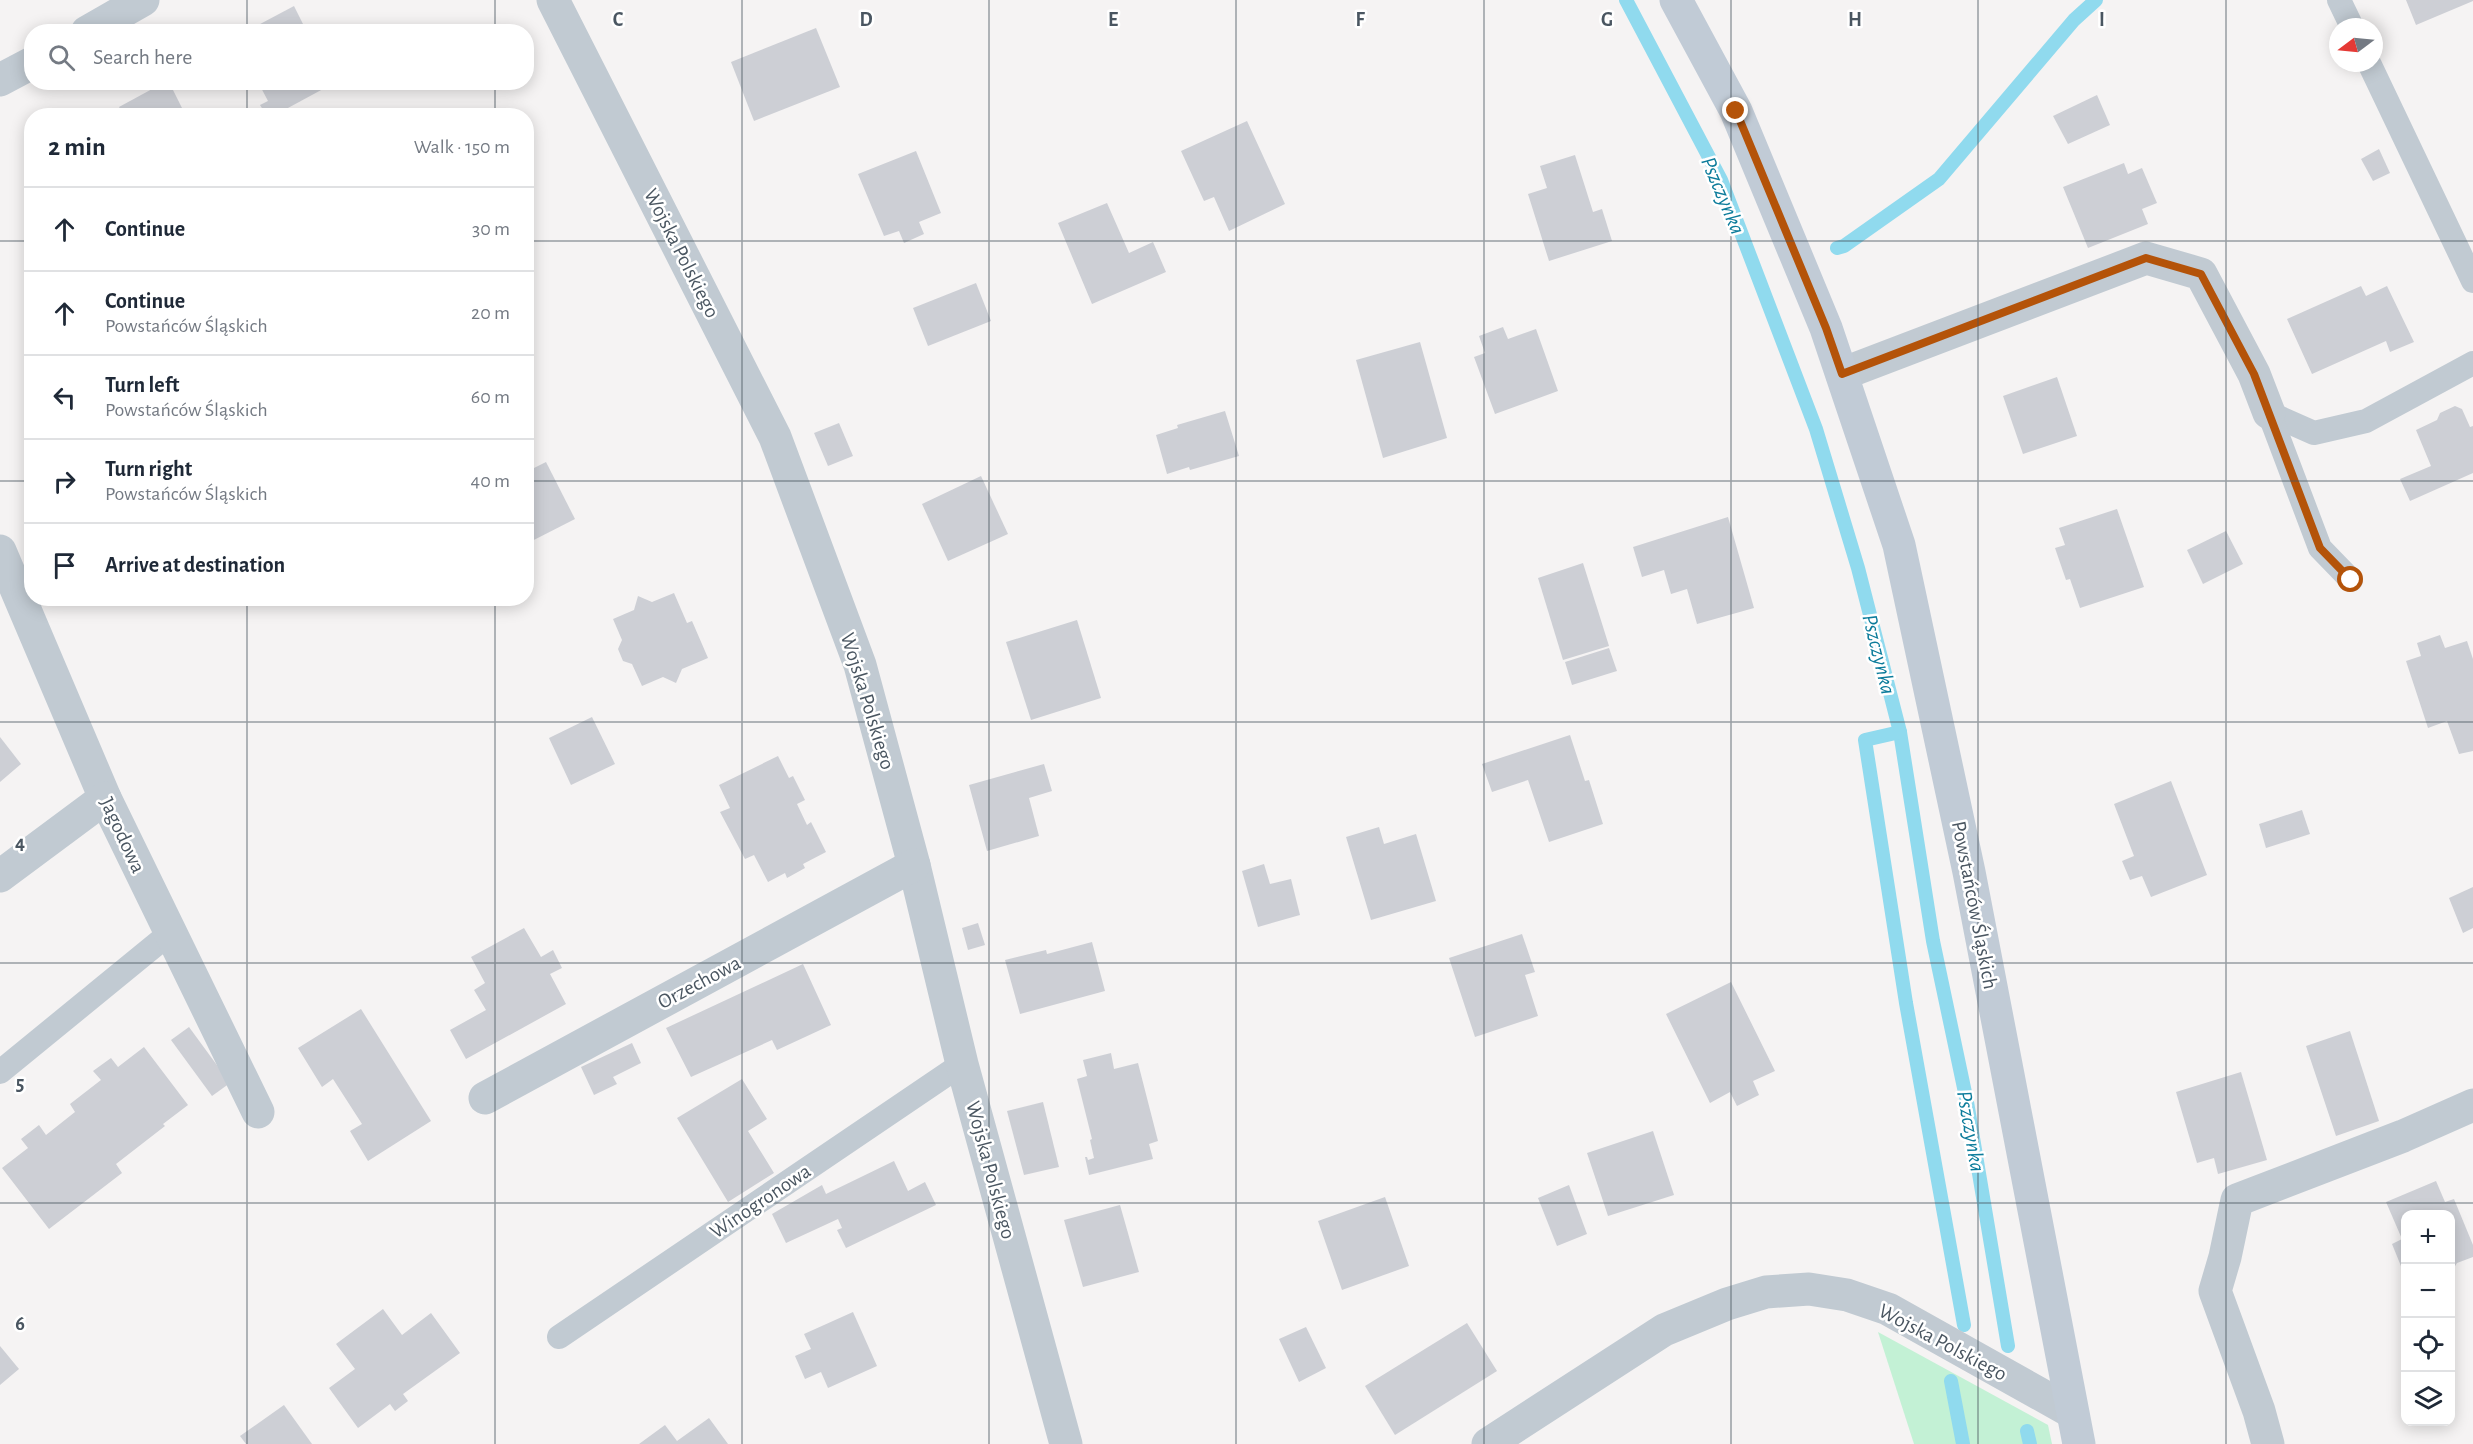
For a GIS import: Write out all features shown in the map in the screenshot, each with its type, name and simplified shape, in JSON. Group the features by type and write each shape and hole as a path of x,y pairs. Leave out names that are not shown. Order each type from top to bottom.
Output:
{"street":[{"path":"101,24 143,0"},
{"name":"Wojska Polskiego","path":"553,0 775,437 860,665 914,865 962,1064 1066,1444"},
{"name":"Powstańców Śląskich","path":"1677,0 1736,111 1826,328 1899,545 1969,872 2079,1444"},
{"path":"0,80 24,67"},
{"path":"1842,374 2146,258 2201,274 2254,374 2269,413"},
{"name":"Jagodowa","path":"0,551 105,798 258,1112"},
{"path":"0,876 105,798"},
{"name":"Orzechowa","path":"484,1098 914,865"},
{"path":"2268,1444 2259,1411 2215,1291 2237,1200 2403,1136 2473,1105"},
{"name":"Wojska Polskiego","path":"1488,1444 1664,1330 1727,1304 1766,1292 1809,1289 1847,1295 1887,1309 2072,1413"}],"lane":[{"path":"2339,0 2348,18"},
{"path":"2373,72 2473,281"},
{"path":"2269,413 2314,433 2366,421 2473,363"},
{"path":"2269,413 2320,548 2351,580"},
{"path":"0,1072 170,933"},
{"name":"Winogronowa","path":"559,1337 962,1064"}],"green space":[{"path":"1878,1332 2048,1425 2052,1444 1914,1444"}],"building":[{"path":"2406,0 2473,0 2473,1 2416,25"},
{"path":"294,6 303,24 260,24"},
{"path":"816,28 840,87 754,121 731,62"},
{"path":"150,90 173,90 182,108 120,108"},
{"path":"262,90 321,90 288,108 262,108 260,105 268,101"},
{"path":"2097,95 2110,125 2068,144 2053,116"},
{"path":"1247,121 1285,204 1229,231 1214,197 1204,201 1181,151"},
{"path":"2379,149 2390,173 2373,181 2361,159"},
{"path":"916,151 941,213 919,222 924,234 904,243 899,231 884,236 858,174"},
{"path":"1575,155 1593,212 1602,209 1612,241 1549,261 1528,194 1547,188 1540,166"},
{"path":"2124,163 2128,174 2142,168 2157,203 2142,209 2148,224 2088,248 2063,187"},
{"path":"1107,203 1129,253 1153,242 1166,272 1092,304 1058,223"},
{"path":"976,283 991,321 928,346 913,308"},
{"path":"2361,286 2366,296 2387,286 2414,342 2390,352 2386,341 2312,374 2287,319"},
{"path":"1503,327 1508,339 1536,329 1558,391 1495,414 1474,357 1485,353 1479,336"},
{"path":"1420,342 1447,438 1383,458 1356,360"},
{"path":"2057,377 2077,436 2023,454 2003,396"},
{"path":"2455,406 2462,409 2470,427 2473,426 2473,473 2410,501 2400,479 2431,466 2416,430 2437,420 2440,413"},
{"path":"1225,411 1239,456 1167,474 1156,435 1178,428 1177,425"},
{"path":"839,423 853,456 828,466 814,433"},
{"path":"546,462 575,519 534,540 534,468"},
{"path":"981,476 1008,534 948,561 922,504"},
{"path":"2117,509 2144,587 2080,608 2070,579 2066,580 2055,548 2065,545 2059,528"},
{"path":"1728,517 1754,608 1697,624 1687,589 1671,594 1664,570 1642,577 1633,547"},
{"path":"2226,531 2243,564 2203,584 2187,550"},
{"path":"1583,563 1609,646 1563,660 1538,578"},
{"path":"674,593 687,623 692,621 708,658 682,669 676,683 663,677 642,686 632,664 623,661 618,649 622,640 613,619 634,610 638,596 652,602"},
{"path":"1077,620 1101,698 1031,720 1006,642"},
{"path":"2440,635 2445,648 2467,641 2473,659 2473,751 2459,754 2447,721 2428,728 2406,661 2421,656 2417,643"},
{"path":"1609,648 1617,671 1572,685 1565,662"},
{"path":"592,717 615,764 571,785 549,738"},
{"path":"1570,735 1585,781 1589,780 1603,824 1549,842 1528,780 1492,792 1482,764"},
{"path":"0,737 21,764 0,782"},
{"path":"778,756 789,778 793,776 805,800 797,804 807,825 811,822 826,852 803,864 805,868 787,878 785,873 768,882 754,855 745,859 720,812 730,808 719,785"},
{"path":"1044,764 1052,791 1029,798 1039,836 987,851 969,785"},
{"path":"2171,781 2207,875 2151,897 2142,876 2130,880 2122,861 2134,856 2114,804"},
{"path":"2302,810 2310,834 2266,848 2259,824"},
{"path":"1379,827 1384,844 1416,834 1436,901 1371,920 1346,837"},
{"path":"1264,864 1270,884 1291,879 1300,915 1258,927 1242,871"},
{"path":"2473,887 2473,928 2463,933 2449,898"},
{"path":"978,923 985,945 968,950 962,928"},
{"path":"524,928 541,957 553,950 562,968 550,974 566,1004 466,1059 450,1030 486,1010 474,990 485,983 471,957"},
{"path":"1522,934 1535,972 1525,975 1538,1016 1475,1037 1449,958"},
{"path":"1092,942 1105,991 1020,1014 1005,960 1046,950 1047,954"},
{"path":"803,964 831,1025 777,1050 772,1040 691,1077 666,1028"},
{"path":"1731,982 1775,1071 1753,1081 1759,1095 1737,1106 1730,1092 1710,1103 1666,1014"},
{"path":"361,1009 431,1121 368,1161 350,1131 362,1124 333,1079 322,1087 298,1048"},
{"path":"189,1027 230,1083 212,1096 171,1040"},
{"path":"2350,1031 2379,1121 2336,1136 2306,1046"},
{"path":"632,1043 641,1063 613,1077 617,1084 594,1095 581,1067"},
{"path":"144,1047 188,1105 116,1164 122,1173 49,1229 2,1168 28,1148 21,1139 39,1125 46,1135 75,1112 70,1104 101,1080 93,1071 111,1058 118,1067"},
{"path":"1111,1053 1114,1069 1138,1063 1158,1141 1149,1144 1153,1159 1089,1175 1085,1157 1088,1160 1094,1158 1090,1140 1092,1139 1077,1079 1087,1076 1083,1060"},
{"path":"2241,1072 2267,1160 2218,1174 2214,1158 2197,1163 2176,1092"},
{"path":"742,1079 767,1119 748,1131 774,1173 728,1202 677,1118"},
{"path":"1043,1102 1059,1167 1024,1175 1007,1111"},
{"path":"1653,1131 1674,1195 1608,1216 1587,1153"},
{"path":"894,1161 908,1191 925,1182 936,1205 846,1248 837,1230 842,1228 838,1219 786,1243 772,1214 822,1185 826,1194"},
{"path":"2436,1181 2445,1202 2454,1199 2473,1245 2473,1257 2457,1263 2455,1266 2455,1210 2401,1210 2401,1237 2386,1202"},
{"path":"1569,1185 1587,1234 1557,1246 1538,1198"},
{"path":"1385,1197 1409,1266 1342,1290 1318,1221"},
{"path":"1120,1205 1139,1272 1083,1287 1064,1220"},
{"path":"2401,1240 2401,1266 2392,1244"},
{"path":"383,1309 402,1335 431,1313 460,1353 403,1394 408,1401 395,1411 390,1404 358,1428 329,1388 355,1369 336,1344"},
{"path":"853,1312 877,1366 828,1388 821,1372 805,1379 795,1356 811,1349 804,1334"},
{"path":"1467,1323 1497,1371 1395,1435 1365,1386"},
{"path":"1306,1327 1326,1368 1299,1382 1279,1339"},
{"path":"0,1346 19,1369 0,1385"},
{"path":"284,1405 312,1444 246,1444 240,1436"},
{"path":"709,1418 728,1444 639,1444 665,1425 677,1441"}],"waterway":[{"name":"Pszczynka","path":"1626,0 1721,180 1816,429 1858,568 1900,732 1933,941 1967,1102 2008,1346"},
{"path":"1837,248 1844,246 1939,179 2074,20 2096,0"},
{"path":"1900,732 1865,740 1906,1003 1964,1325"},
{"path":"1951,1381 1963,1444"},
{"name":"Pszczynka","path":"2027,1431 2030,1444"}],"route":[{"path":"1736,111 1826,328 1842,374 2146,258 2201,274 2254,374 2320,548 2351,580"}]}
